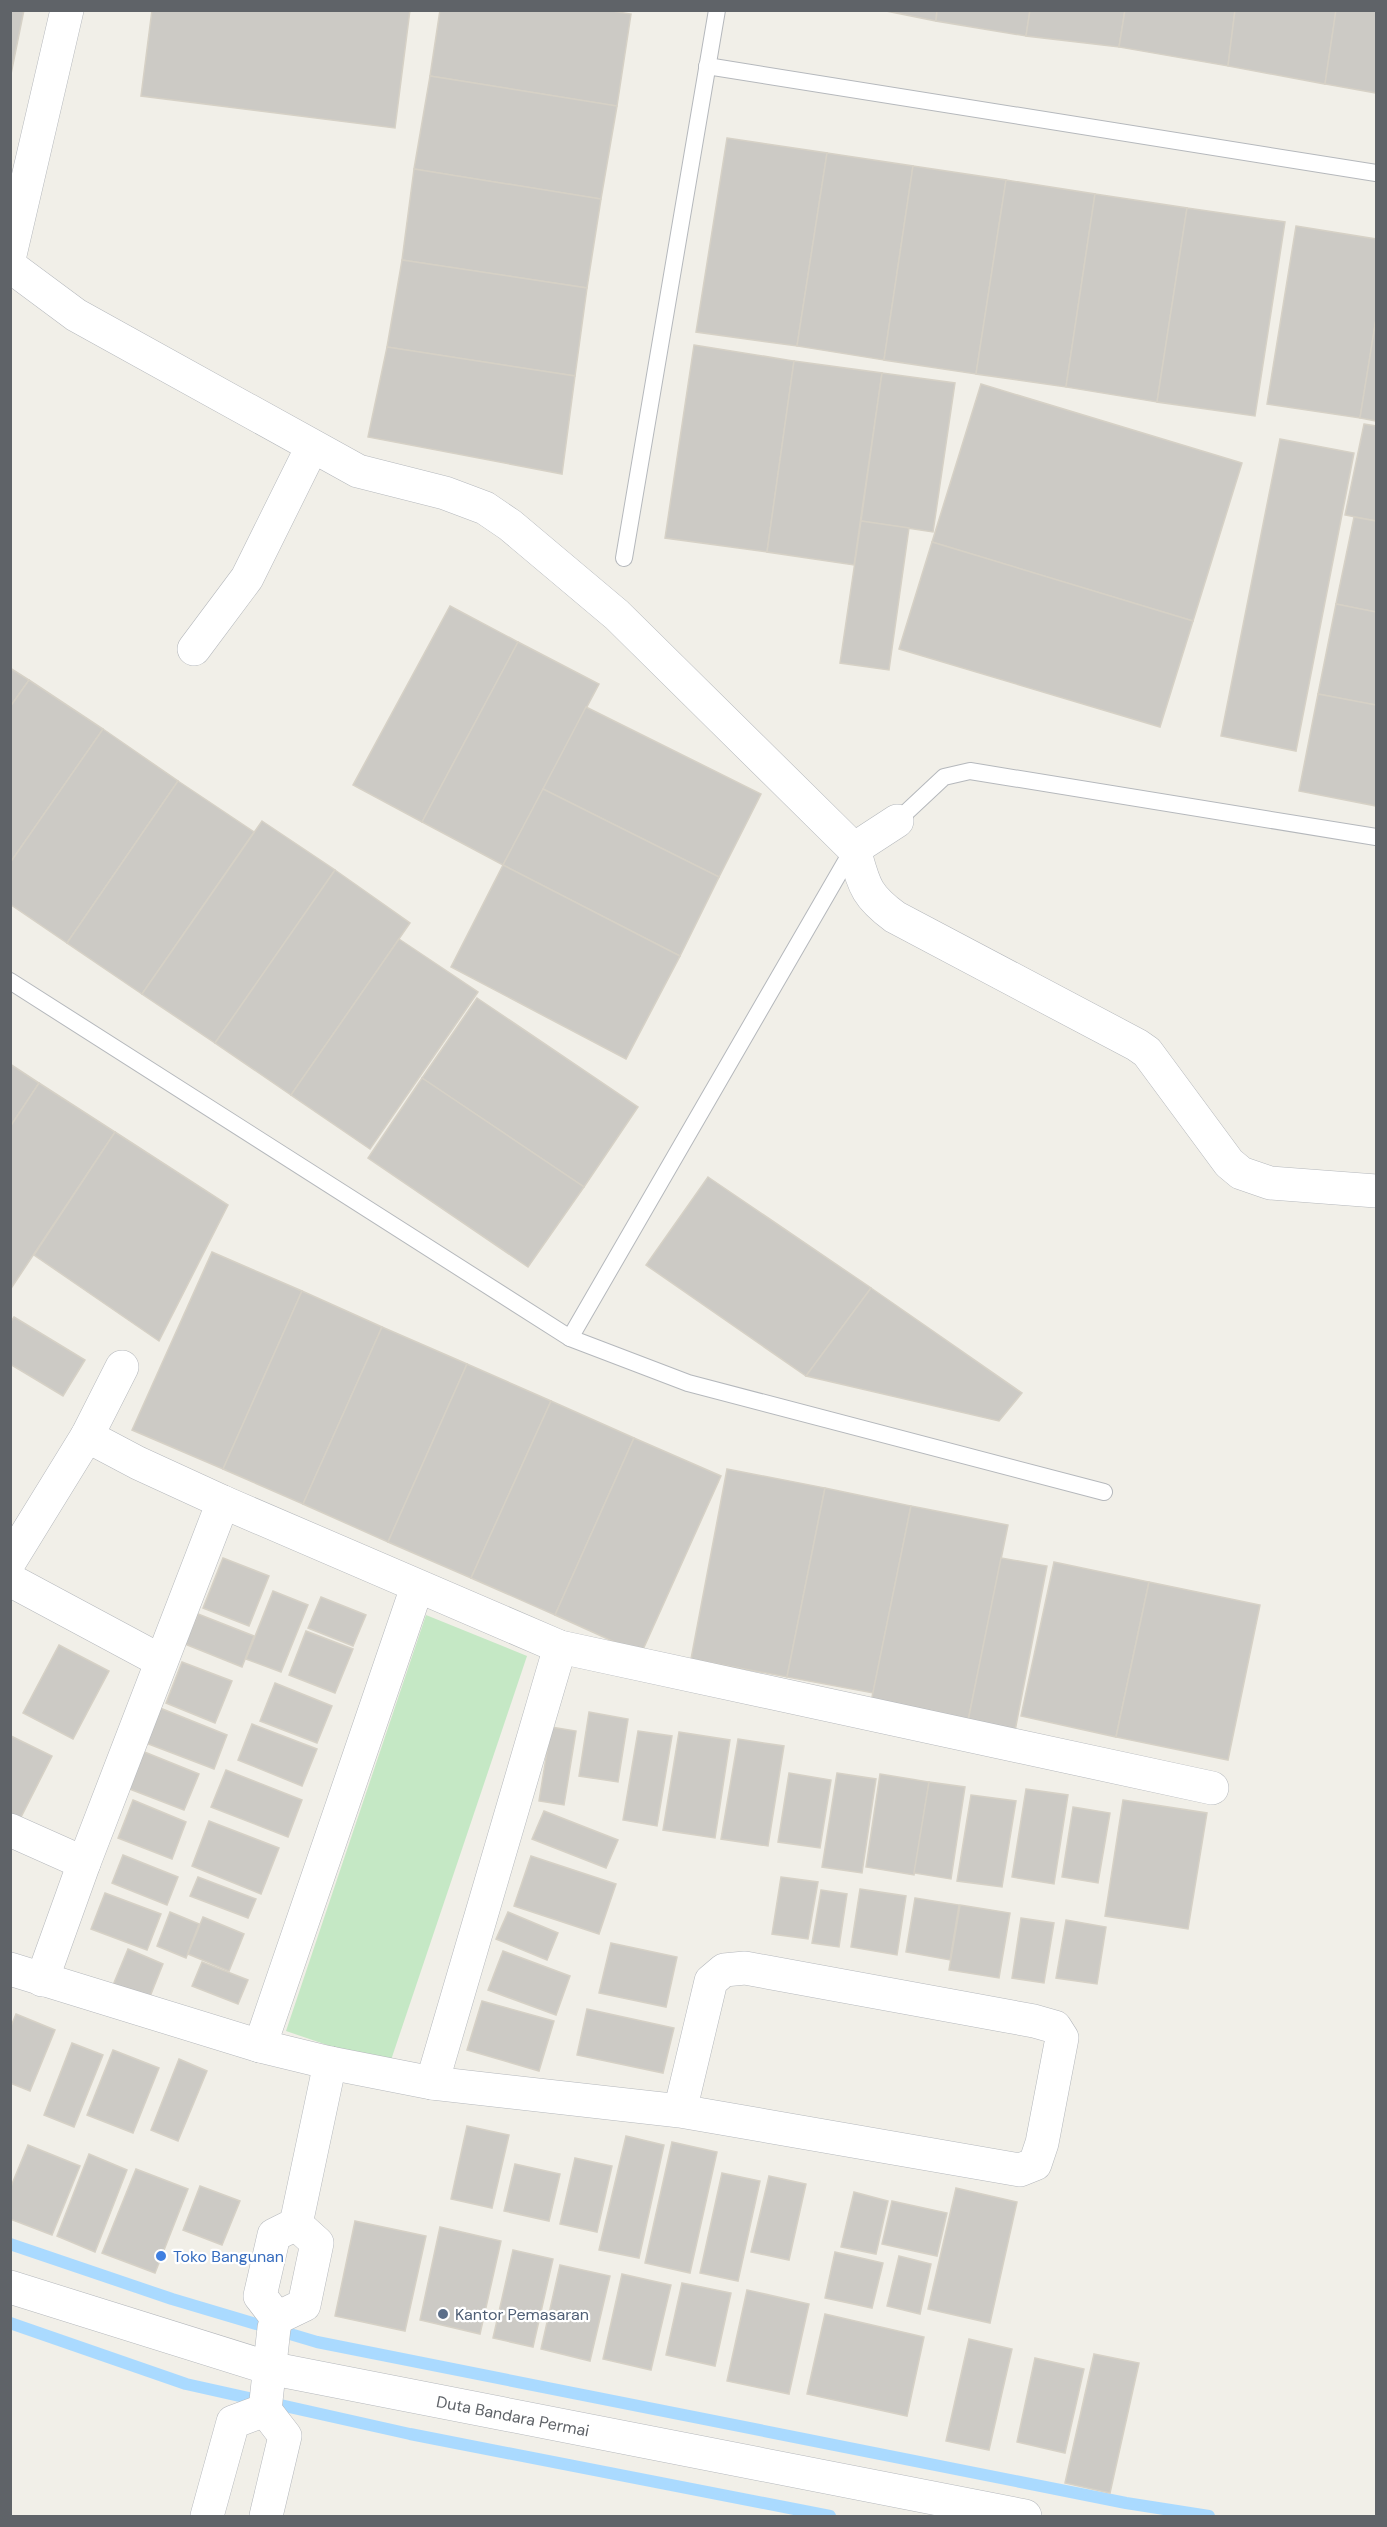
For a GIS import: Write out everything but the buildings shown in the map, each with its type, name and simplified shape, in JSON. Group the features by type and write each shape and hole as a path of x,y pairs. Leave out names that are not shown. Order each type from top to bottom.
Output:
{"street":[{"path":"10,255 67,10"},
{"path":"10,266 76,315 357,471 445,493 485,508 510,525 617,615 854,849 864,884 874,901 895,917 1147,1052 1229,1163 1241,1173 1270,1183 1377,1191"},
{"path":"194,649 247,578 312,447"},
{"path":"854,849 897,821"},
{"path":"10,1561 87,1436 122,1367"},
{"path":"87,1436 138,1463 223,1502 560,1647 1212,1788"},
{"path":"42,1980 84,1863 223,1502"},
{"path":"10,1580 161,1661"},
{"path":"260,2046 417,1587"},
{"path":"432,2083 560,1647"},
{"path":"10,1830 84,1863"},
{"path":"10,1969 260,2046 330,2063 432,2083 680,2111 1020,2170 1035,2164 1039,2154 1062,2038 1055,2027 1034,2021 745,1968 724,1970 711,1981 680,2111"},
{"path":"296,2224 330,2063"},
{"path":"266,2517 285,2436 269,2368 260,2296 274,2235 296,2224"},
{"path":"207,2517 233,2422 269,2368 304,2305 317,2243 296,2224"},
{"name":"Duta Bandara Permai","path":"10,2287 269,2368 1025,2517"}],"lane":[{"path":"624,558 717,10"},
{"path":"707,66 1377,172"},
{"path":"897,821 945,777 970,771 1377,837"},
{"path":"570,1338 854,849"},
{"path":"10,981 570,1338 688,1383 1104,1492"}],"green space":[{"path":"426,1615 527,1656 389,2066 286,2031"}],"waterway":[{"path":"10,2244 172,2299 317,2342 1126,2503 1209,2516"},
{"path":"10,2323 186,2384 410,2434 830,2516"}],"place":[{"name":"Toko Bangunan","path":"161,2256"},
{"name":"Kantor Pemasaran","path":"443,2314"}]}
